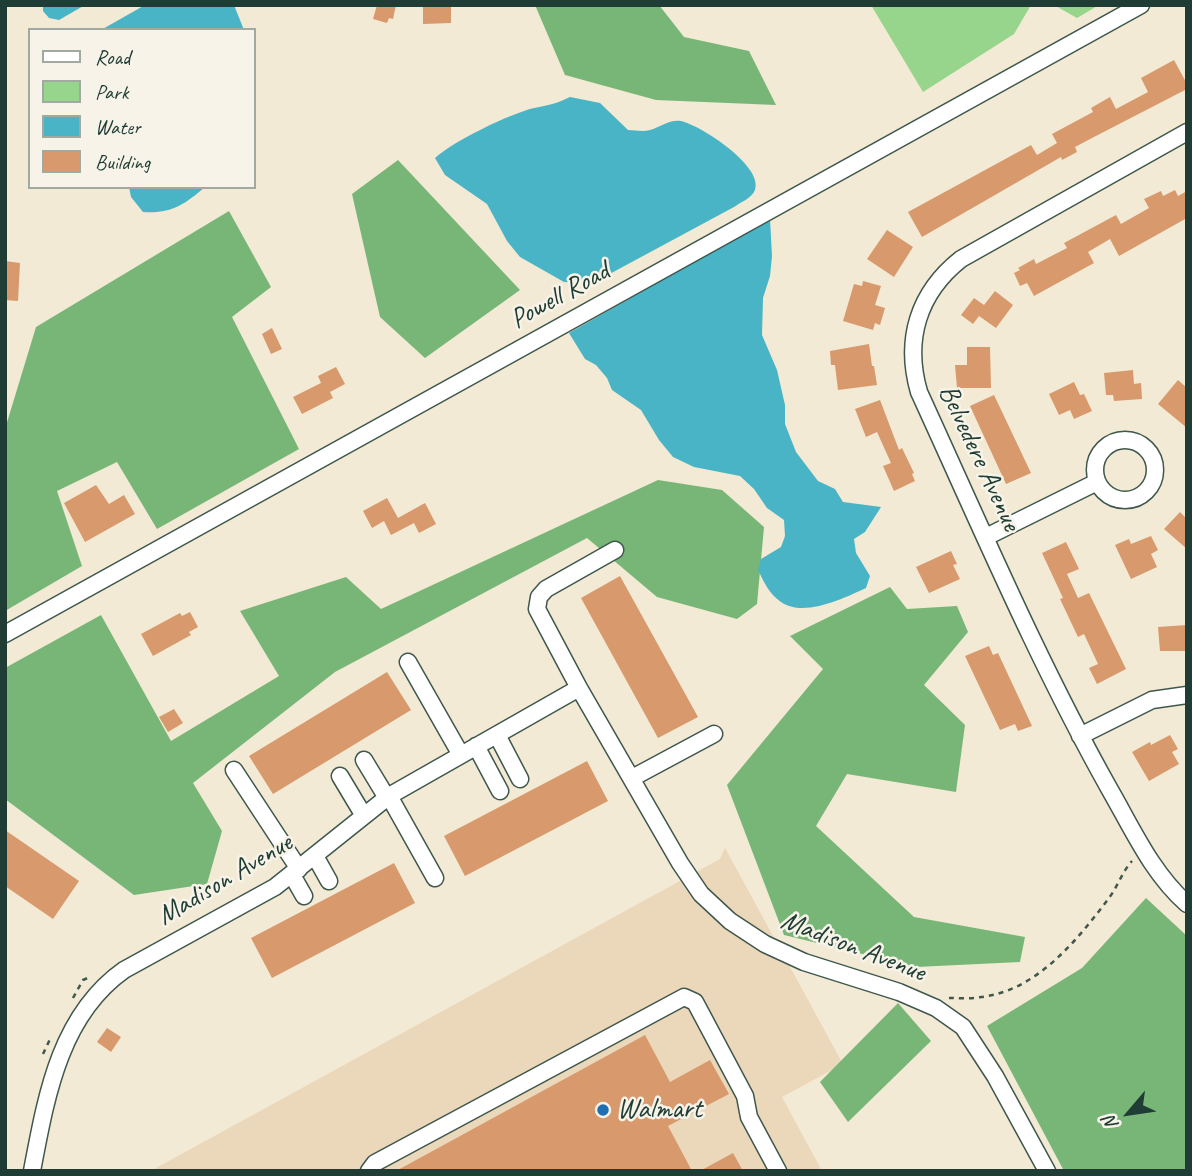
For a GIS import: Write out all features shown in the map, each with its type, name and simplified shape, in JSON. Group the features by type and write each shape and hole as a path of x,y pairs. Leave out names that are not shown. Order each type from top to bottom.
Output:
{"street":[{"name":"Powell Road","path":"5,634 1141,5"},
{"name":"Belvedere Avenue","path":"1187,132 961,259 940,278 923,303 914,332 912,355 919,392 1080,736 1159,873 1187,904"},
{"path":"986,537 1097,482"},
{"name":"Madison Avenue","path":"615,550 546,589 538,603 539,614 680,863 701,894 730,921 765,944 804,962 899,992 936,1008 964,1027 995,1076 1047,1171"},
{"path":"408,662 461,755"},
{"name":"Madison Avenue","path":"32,1171 41,1121 63,1049 75,1022 92,998 124,971 263,894 295,872 388,797 579,688"},
{"path":"1080,736 1152,700 1187,695"},
{"path":"632,778 714,734"},
{"path":"497,735 520,779"},
{"path":"476,746 500,791"},
{"path":"364,760 435,878"},
{"path":"234,770 295,872 304,896"},
{"path":"340,776 364,816"},
{"path":"315,856 328,881"},
{"path":"369,1171 375,1163 684,997 695,1002 714,1037 745,1096 749,1117 778,1171"}],"path":[{"path":"942,998 983,997 1014,988 1043,972 1091,921 1112,894 1128,865 1144,849"}],"shaded area":[{"path":"725,848 843,1064 782,1097 822,1171 155,1171 156,1168 720,859"}],"green space":[{"path":"535,5 659,5 684,37 749,51 776,105 656,100 565,75"},
{"path":"871,5 1031,5 1014,34 923,92"},
{"path":"1054,5 1099,5 1077,18"},
{"path":"398,160 520,290 425,358 380,317 352,194"},
{"path":"229,211 271,287 232,317 299,449 157,529 117,462 57,491 82,566 5,611 5,429 36,327"},
{"path":"658,480 722,490 764,527 757,604 737,619 657,597 587,538 335,672 193,783 222,831 207,884 134,895 5,799 5,668 101,615 171,741 279,676 240,611 346,577 381,609"},
{"path":"890,587 907,609 957,606 968,632 924,685 965,725 956,792 847,774 816,826 914,917 1025,937 1020,962 916,967 784,935 727,785 823,669 790,636"},
{"path":"1146,898 1187,936 1187,1171 1064,1171 987,1026 1082,968"},
{"path":"898,1003 931,1041 848,1122 820,1082"}],"water":[{"path":"43,5 85,5 59,20 49,18 43,11"},
{"path":"145,5 234,5 243,28 105,28"},
{"path":"570,97 600,103 628,130 647,131 669,122 681,121 702,130 741,159 755,180 754,193 734,207 604,277 585,283 564,282 520,257 507,241 487,204 445,175 435,158 468,136 497,122"},
{"path":"129,189 202,189 177,207 162,211 143,212 131,197"},
{"path":"770,219 772,256 770,276 763,298 762,335 777,370 785,405 785,424 796,452 818,481 835,489 843,502 881,507 865,532 854,539 856,553 870,576 866,588 836,601 812,607 801,608 781,602 770,592 758,570 761,559 781,547 785,536 784,520 767,508 754,489 740,476 694,467 673,457 641,410 612,390 607,378 596,365 585,359 569,333"}],"building":[{"path":"377,5 396,5 393,19 389,18 387,23 373,19"},
{"path":"423,5 451,5 451,23 423,24"},
{"path":"1174,60 1187,89 1075,147 1077,152 1062,160 1061,157 922,237 908,212 1031,145 1037,155 1057,143 1052,134 1093,112 1091,108 1110,97 1116,109 1148,92 1141,78"},
{"path":"1175,190 1178,196 1187,191 1187,218 1119,256 1110,239 1088,252 1094,263 1034,296 1027,283 1020,286 1014,273 1020,270 1018,268 1034,259 1036,264 1067,248 1064,243 1116,215 1121,224 1149,208 1144,199 1161,191 1163,196"},
{"path":"887,230 913,247 894,277 867,259"},
{"path":"5,261 20,263 18,301 5,300"},
{"path":"863,281 881,286 875,305 885,308 880,325 875,323 873,330 843,321 854,284 862,286"},
{"path":"995,291 1013,305 996,328 979,316 973,324 961,315 974,298 984,305"},
{"path":"272,328 282,349 271,354 262,334"},
{"path":"869,344 877,385 838,390 830,351"},
{"path":"967,347 990,347 991,388 957,388 955,365 967,365"},
{"path":"336,367 345,384 330,392 333,398 302,414 293,397 321,383 318,376"},
{"path":"1133,370 1134,384 1141,383 1142,399 1114,401 1113,395 1106,395 1104,373"},
{"path":"1178,380 1187,388 1187,428 1158,404"},
{"path":"1074,382 1080,395 1084,394 1092,411 1074,419 1070,410 1059,415 1049,394"},
{"path":"994,395 1031,473 1006,484 970,406"},
{"path":"880,400 899,450 902,448 914,473 912,474 915,481 894,491 883,466 891,463 877,432 866,437 855,409"},
{"path":"96,485 109,504 124,495 135,514 85,542 64,503"},
{"path":"387,498 398,518 425,503 436,524 419,533 414,523 391,535 384,521 372,528 363,511"},
{"path":"1180,512 1187,519 1187,549 1164,529"},
{"path":"1151,536 1158,550 1151,554 1157,567 1131,579 1115,545 1129,539 1131,544"},
{"path":"1066,542 1079,569 1067,574 1078,598 1089,593 1126,669 1097,684 1089,668 1098,664 1084,634 1078,637 1042,553"},
{"path":"951,551 957,564 953,565 960,579 929,593 916,567"},
{"path":"620,576 698,717 658,738 581,598"},
{"path":"190,612 198,627 189,632 191,635 153,656 141,634 180,613 182,616"},
{"path":"1187,625 1187,651 1160,651 1158,627"},
{"path":"989,646 993,655 998,653 1032,726 1018,731 1015,724 1000,730 965,656"},
{"path":"387,672 411,710 273,794 249,756"},
{"path":"174,709 183,723 168,732 159,717"},
{"path":"1170,735 1178,749 1172,752 1179,764 1149,781 1132,752"},
{"path":"587,761 608,801 465,876 444,836"},
{"path":"5,830 79,881 53,919 5,886"},
{"path":"394,863 415,903 272,978 251,938"},
{"path":"107,1028 121,1037 111,1052 97,1042"},
{"name":"Walmart","path":"645,1035 670,1082 710,1060 729,1094 668,1126 692,1171 396,1171"},
{"name":"Walmart","path":"733,1153 743,1171 700,1171"}],"place":[{"name":"Walmart","path":"603,1110"}]}
